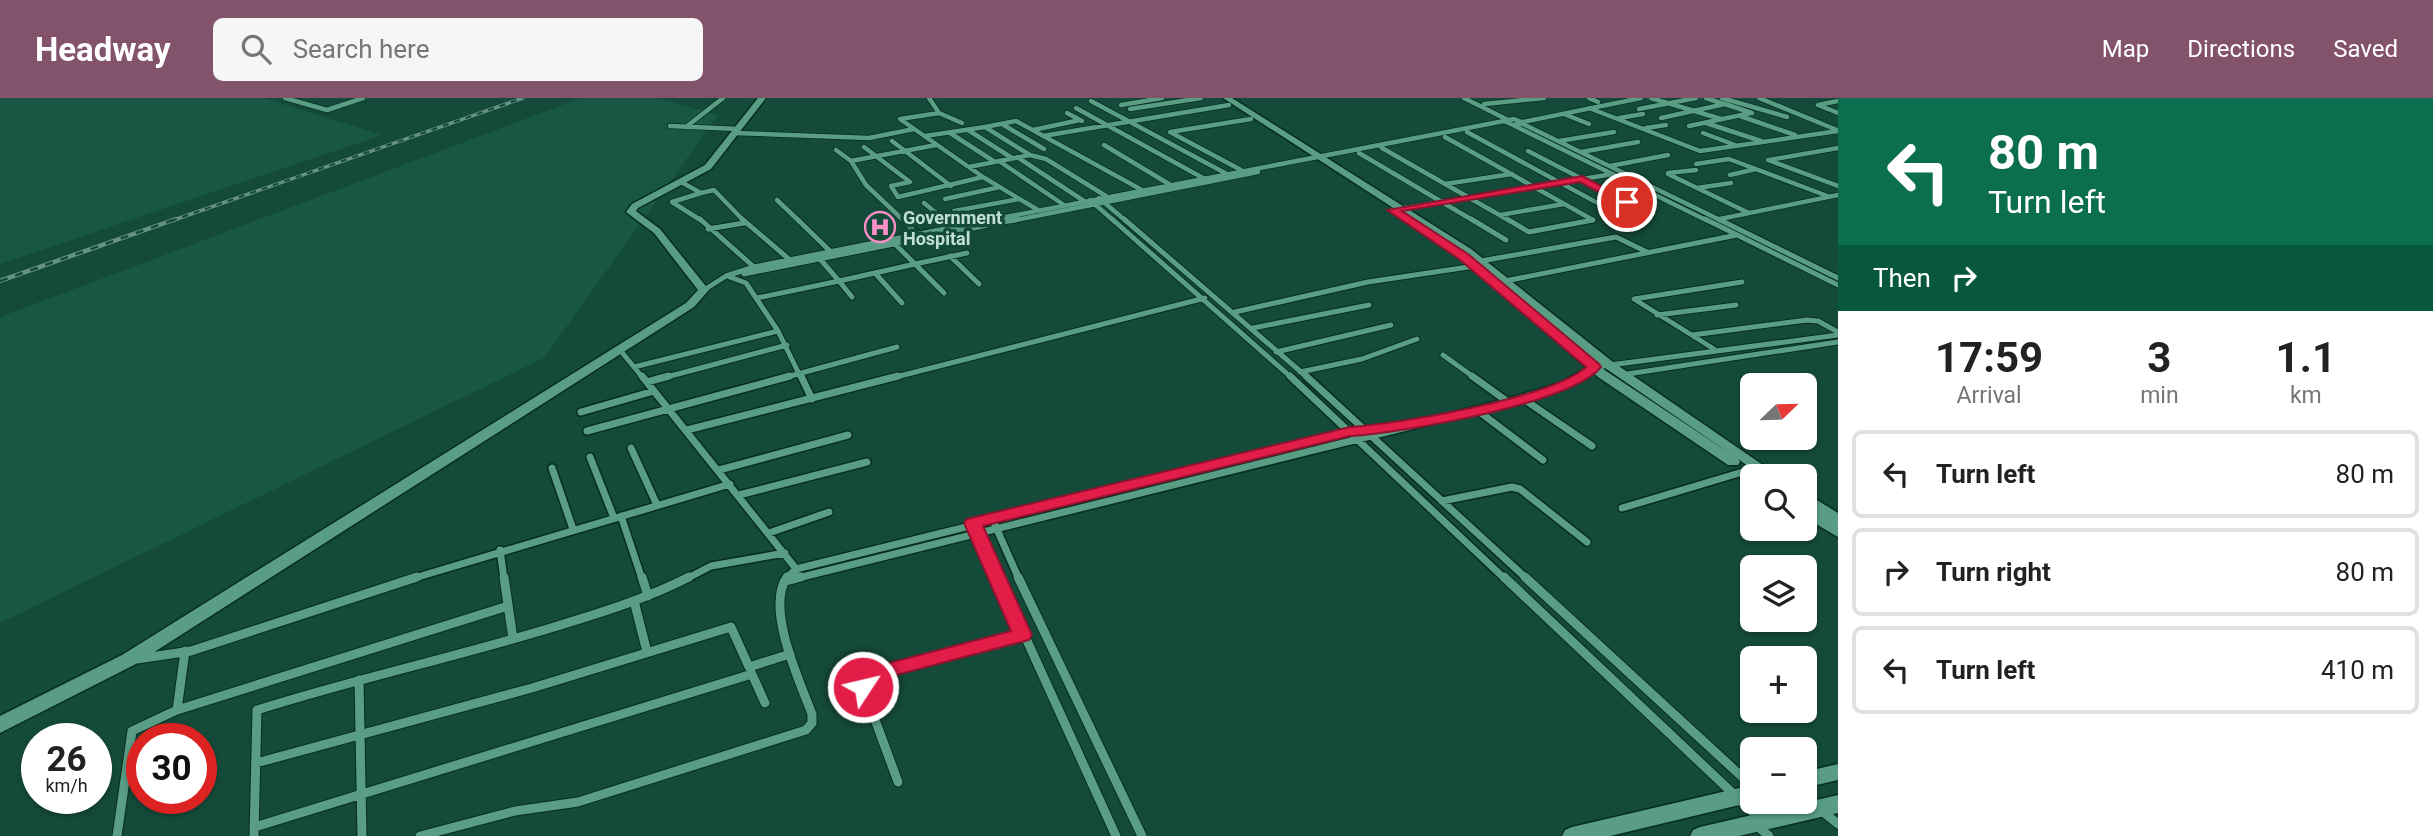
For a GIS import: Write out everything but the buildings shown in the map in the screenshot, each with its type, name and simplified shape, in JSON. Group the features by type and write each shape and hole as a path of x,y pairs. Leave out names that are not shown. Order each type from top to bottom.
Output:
{"street":[{"path":"285,98 327,110 363,98"},
{"path":"686,127 701,112 723,98"},
{"path":"704,290 657,231 631,212 635,206 708,167 762,98"},
{"path":"929,98 939,113 962,124"},
{"path":"1121,105 1162,98"},
{"path":"1130,109 1201,98"},
{"path":"1464,98 1838,285"},
{"path":"1473,98 1511,121 1523,123 1838,278"},
{"path":"1484,104 1544,98"},
{"path":"1589,98 1598,102"},
{"path":"1103,199 1618,98"},
{"path":"1523,123 1641,98"},
{"path":"1651,98 1721,119"},
{"path":"1639,109 1696,98"},
{"path":"1689,126 1752,113 1706,98"},
{"path":"1722,98 1787,117"},
{"path":"1759,98 1838,129"},
{"path":"1766,98 1838,129"},
{"path":"1225,100 1316,158"},
{"path":"1042,136 1225,100 1505,281 1609,365 1754,464"},
{"path":"1091,101 1225,173"},
{"path":"1838,101 1818,105 1838,113"},
{"path":"1661,118 1725,104"},
{"path":"1076,107 1203,178"},
{"path":"1589,108 1700,151 1838,129"},
{"path":"939,113 901,119 968,167 1038,210"},
{"path":"1067,113 1090,125"},
{"path":"1563,113 1589,124"},
{"path":"1616,118 1643,114"},
{"path":"1740,116 1798,136"},
{"path":"1241,170 1170,132 1251,119"},
{"path":"1032,130 1080,120"},
{"path":"925,136 1016,121 1068,150 1074,150 1142,190"},
{"path":"726,276 957,231 1225,173 1359,153 1511,121"},
{"path":"1705,123 1763,142"},
{"path":"1002,124 1044,149"},
{"path":"1643,129 1666,125"},
{"path":"670,126 869,138 914,129"},
{"path":"985,127 1030,155 1046,159 1103,199 1236,312 1442,501 1740,785"},
{"path":"968,130 1089,202 1205,298 1740,786"},
{"path":"1467,132 1627,219"},
{"path":"1558,141 1614,132"},
{"path":"949,133 1064,205"},
{"path":"1703,133 1736,146"},
{"path":"1381,148 1529,232 1593,220 1445,137"},
{"path":"1674,141 1689,138"},
{"path":"891,141 951,186"},
{"path":"1581,152 1639,142"},
{"path":"851,161 936,145"},
{"path":"1104,145 1170,184"},
{"path":"864,147 910,182 891,186"},
{"path":"1838,148 1768,160 1838,186"},
{"path":"836,150 851,161 866,184 916,233"},
{"path":"1528,151 1650,214"},
{"path":"1359,153 1506,240"},
{"path":"968,167 1030,155"},
{"path":"1609,166 1668,155"},
{"path":"1750,213 1668,174 1730,159 1830,197"},
{"path":"1730,176 1757,169"},
{"path":"1444,184 1511,174"},
{"path":"1397,209 1613,174"},
{"path":"891,186 898,197 984,177"},
{"path":"681,182 701,193"},
{"path":"1698,188 1731,183"},
{"path":"891,186 928,191"},
{"path":"945,199 1000,187"},
{"path":"754,267 697,217 672,202 714,190 744,222 790,260"},
{"path":"1709,221 1838,195"},
{"path":"954,211 1020,199"},
{"path":"776,200 830,251"},
{"path":"0,725 128,660 691,305 704,290 726,276 754,267 916,233 1089,202"},
{"path":"924,203 957,231"},
{"path":"1499,215 1564,204"},
{"path":"708,229 744,222"},
{"path":"1505,281 1737,235"},
{"path":"1224,315 1368,282 1616,237 1647,252"},
{"path":"894,243 944,293"},
{"path":"757,298 967,253"},
{"path":"950,256 979,284"},
{"path":"820,259 852,297"},
{"path":"1478,263 1590,371 1607,377 1740,466"},
{"path":"875,273 902,303"},
{"path":"726,276 746,283 757,298 787,345 798,374 812,399"},
{"path":"1714,349 1634,299 1742,282"},
{"path":"687,430 1215,296"},
{"path":"1241,331 1369,305"},
{"path":"1657,315 1736,305"},
{"path":"1691,335 1807,320 1818,321 1838,333"},
{"path":"1267,354 1391,325"},
{"path":"634,367 778,331"},
{"path":"420,836 514,811 578,802 798,734 812,723 812,714 790,654 781,607 783,581 796,569 1353,435 1477,410 1522,398 1609,365 1838,333"},
{"path":"1289,374 1362,359 1417,339"},
{"path":"1607,377 1838,342"},
{"path":"647,382 787,345"},
{"path":"587,432 668,407 897,347"},
{"path":"620,350 687,430 803,578"},
{"path":"1443,355 1508,402"},
{"path":"581,412 654,391"},
{"path":"1522,398 1592,446"},
{"path":"1477,410 1543,460"},
{"path":"719,470 849,435"},
{"path":"631,448 657,505"},
{"path":"590,457 648,596"},
{"path":"739,495 867,462"},
{"path":"552,468 573,530"},
{"path":"1622,508 1740,476"},
{"path":"128,660 185,652 500,550 730,485"},
{"path":"1442,501 1512,487 1520,489 1587,542"},
{"path":"1817,506 1838,520"},
{"path":"769,533 829,512"},
{"path":"1817,518 1838,532"},
{"path":"994,523 1042,631 1142,836"},
{"path":"783,581 803,578 975,527"},
{"path":"975,527 1116,836"},
{"path":"500,550 513,639"},
{"path":"785,553 711,566 634,601 446,660 359,680 257,710 255,832 361,795 751,671 790,654"},
{"path":"634,601 647,652"},
{"path":"117,836 132,732 177,710 508,606"},
{"path":"256,763 532,688 731,627 765,703"},
{"path":"898,782 863,687 865,680 878,672 1022,635"},
{"path":"177,710 185,652"},
{"path":"359,680 362,836"},
{"path":"1817,777 1838,772"},
{"path":"1572,836 1740,794"},
{"path":"1704,835 1828,806 1838,824"}],"shaded area":[{"path":"0,98 264,98 382,135 0,264"},
{"path":"581,98 657,98 718,115 544,358 0,623 0,317"}],"railway":[{"path":"171,221 523,98"},
{"path":"0,281 176,219"}],"place":[{"name":"Government Hospital","path":"880,227"}],"route":[{"path":"863,687 869,675 878,672 1022,635 973,523 1363,429 1390,429 1508,402 1562,386 1586,375 1594,367 1525,307 1464,257 1392,210 1582,179 1627,202"}]}
